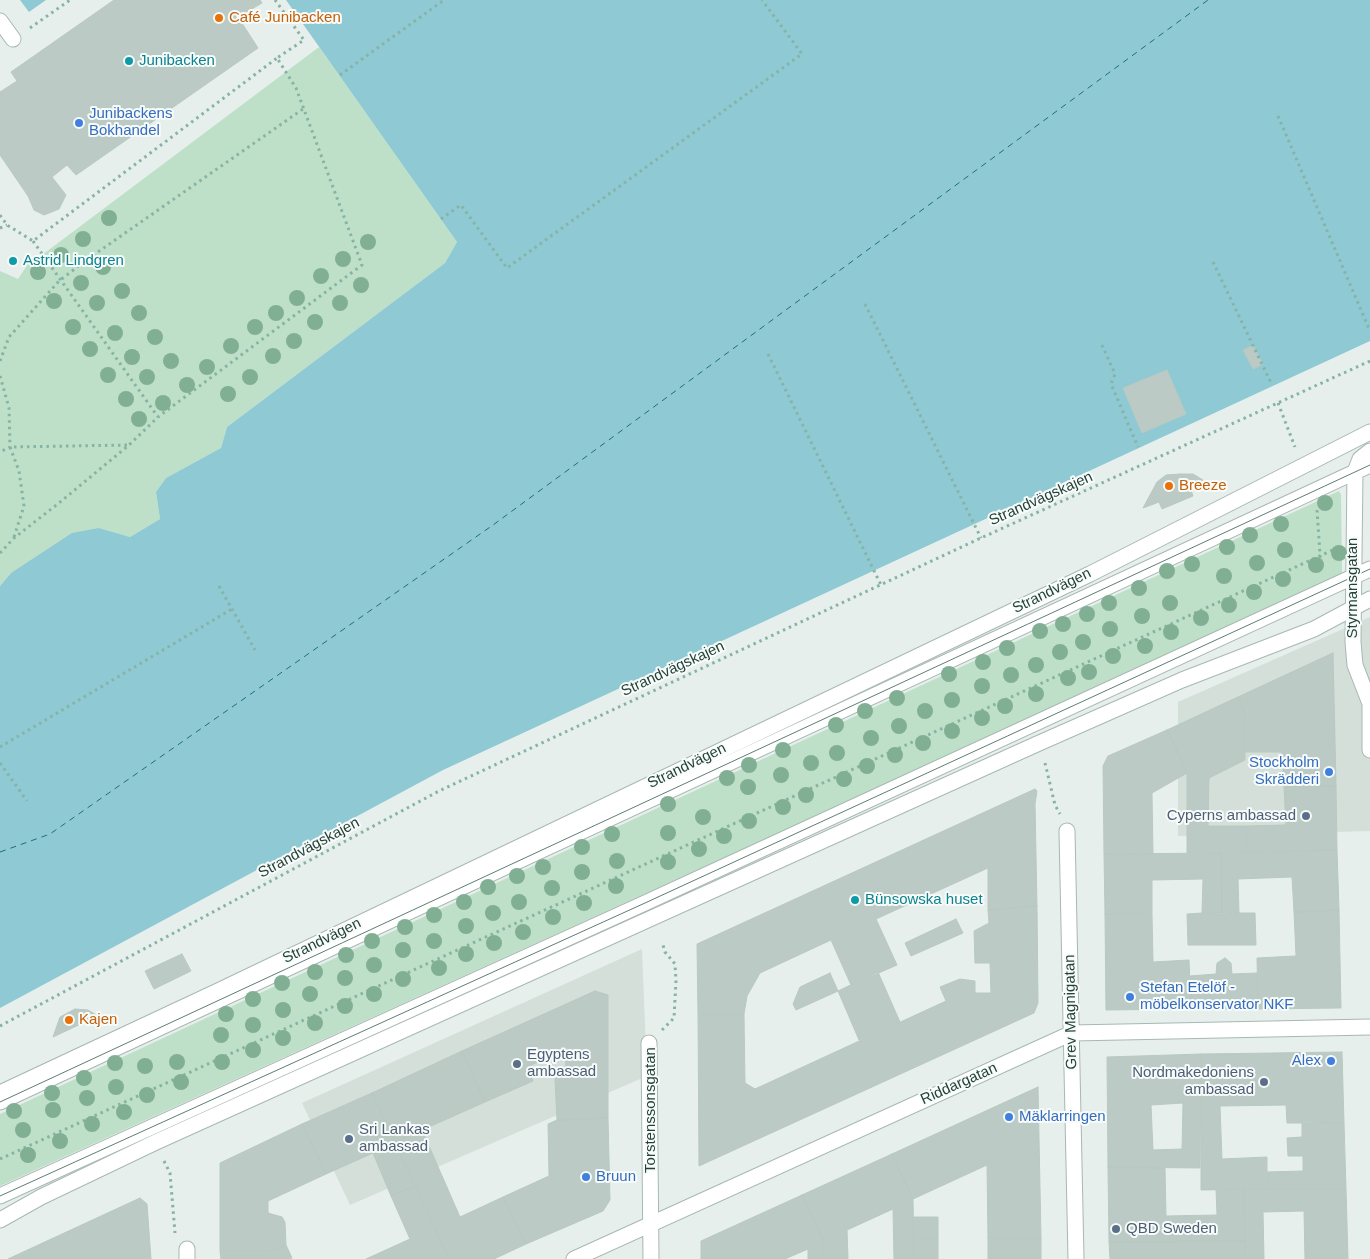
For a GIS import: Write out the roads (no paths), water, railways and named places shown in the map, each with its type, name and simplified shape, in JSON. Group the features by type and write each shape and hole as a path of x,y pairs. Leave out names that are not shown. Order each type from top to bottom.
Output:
{"street":[{"path":"0,21 13,39"},
{"name":"Strandvägen","path":"0,1093 227,987 1090,574 1370,432"},
{"path":"1355,472 1360,458 1370,451"},
{"name":"Strandvägen","path":"0,1102 1370,465"},
{"name":"Styrmansgatan","path":"1355,472 1353,642 1355,665 1369,697 1370,750"},
{"path":"0,1196 646,903 1370,569"},
{"path":"0,1220 156,1142 1037,744 1182,680 1314,629 1370,599"},
{"name":"Grev Magnigatan","path":"1067,831 1076,1259"},
{"name":"Riddargatan","path":"574,1259 1072,1033 1370,1027"},
{"name":"Torstenssonsgatan","path":"649,1043 651,1259"}],"water":[{"path":"20,0 46,0 29,12"},
{"path":"286,0 1370,0 1370,341 443,770 0,1008 0,586 11,573 72,533 99,528 130,537 160,519 156,492 166,478 221,448 227,427 445,263 457,242"}],"tram line":[{"path":"0,1102 1370,465"},
{"path":"0,1196 645,903 1370,569"}],"place":[{"name":"Café Junibacken","path":"219,18"},
{"name":"Junibacken","path":"129,61"},
{"name":"Junibackens Bokhandel","path":"79,123"},
{"name":"Astrid Lindgren","path":"13,261"},
{"name":"Breeze","path":"1169,486"},
{"name":"Stockholm Skrädderi","path":"1329,772"},
{"name":"Cyperns ambassad","path":"1306,816"},
{"name":"Bünsowska huset","path":"855,900"},
{"name":"Stefan Etelöf - möbelkonservator NKF","path":"1130,997"},
{"name":"Kajen","path":"69,1020"},
{"name":"Alex","path":"1331,1061"},
{"name":"Egyptens ambassad","path":"517,1064"},
{"name":"Nordmakedoniens ambassad","path":"1264,1082"},
{"name":"Mäklarringen","path":"1009,1117"},
{"name":"Sri Lankas ambassad","path":"349,1139"},
{"name":"Bruun","path":"586,1177"},
{"name":"QBD Sweden","path":"1116,1229"}]}
